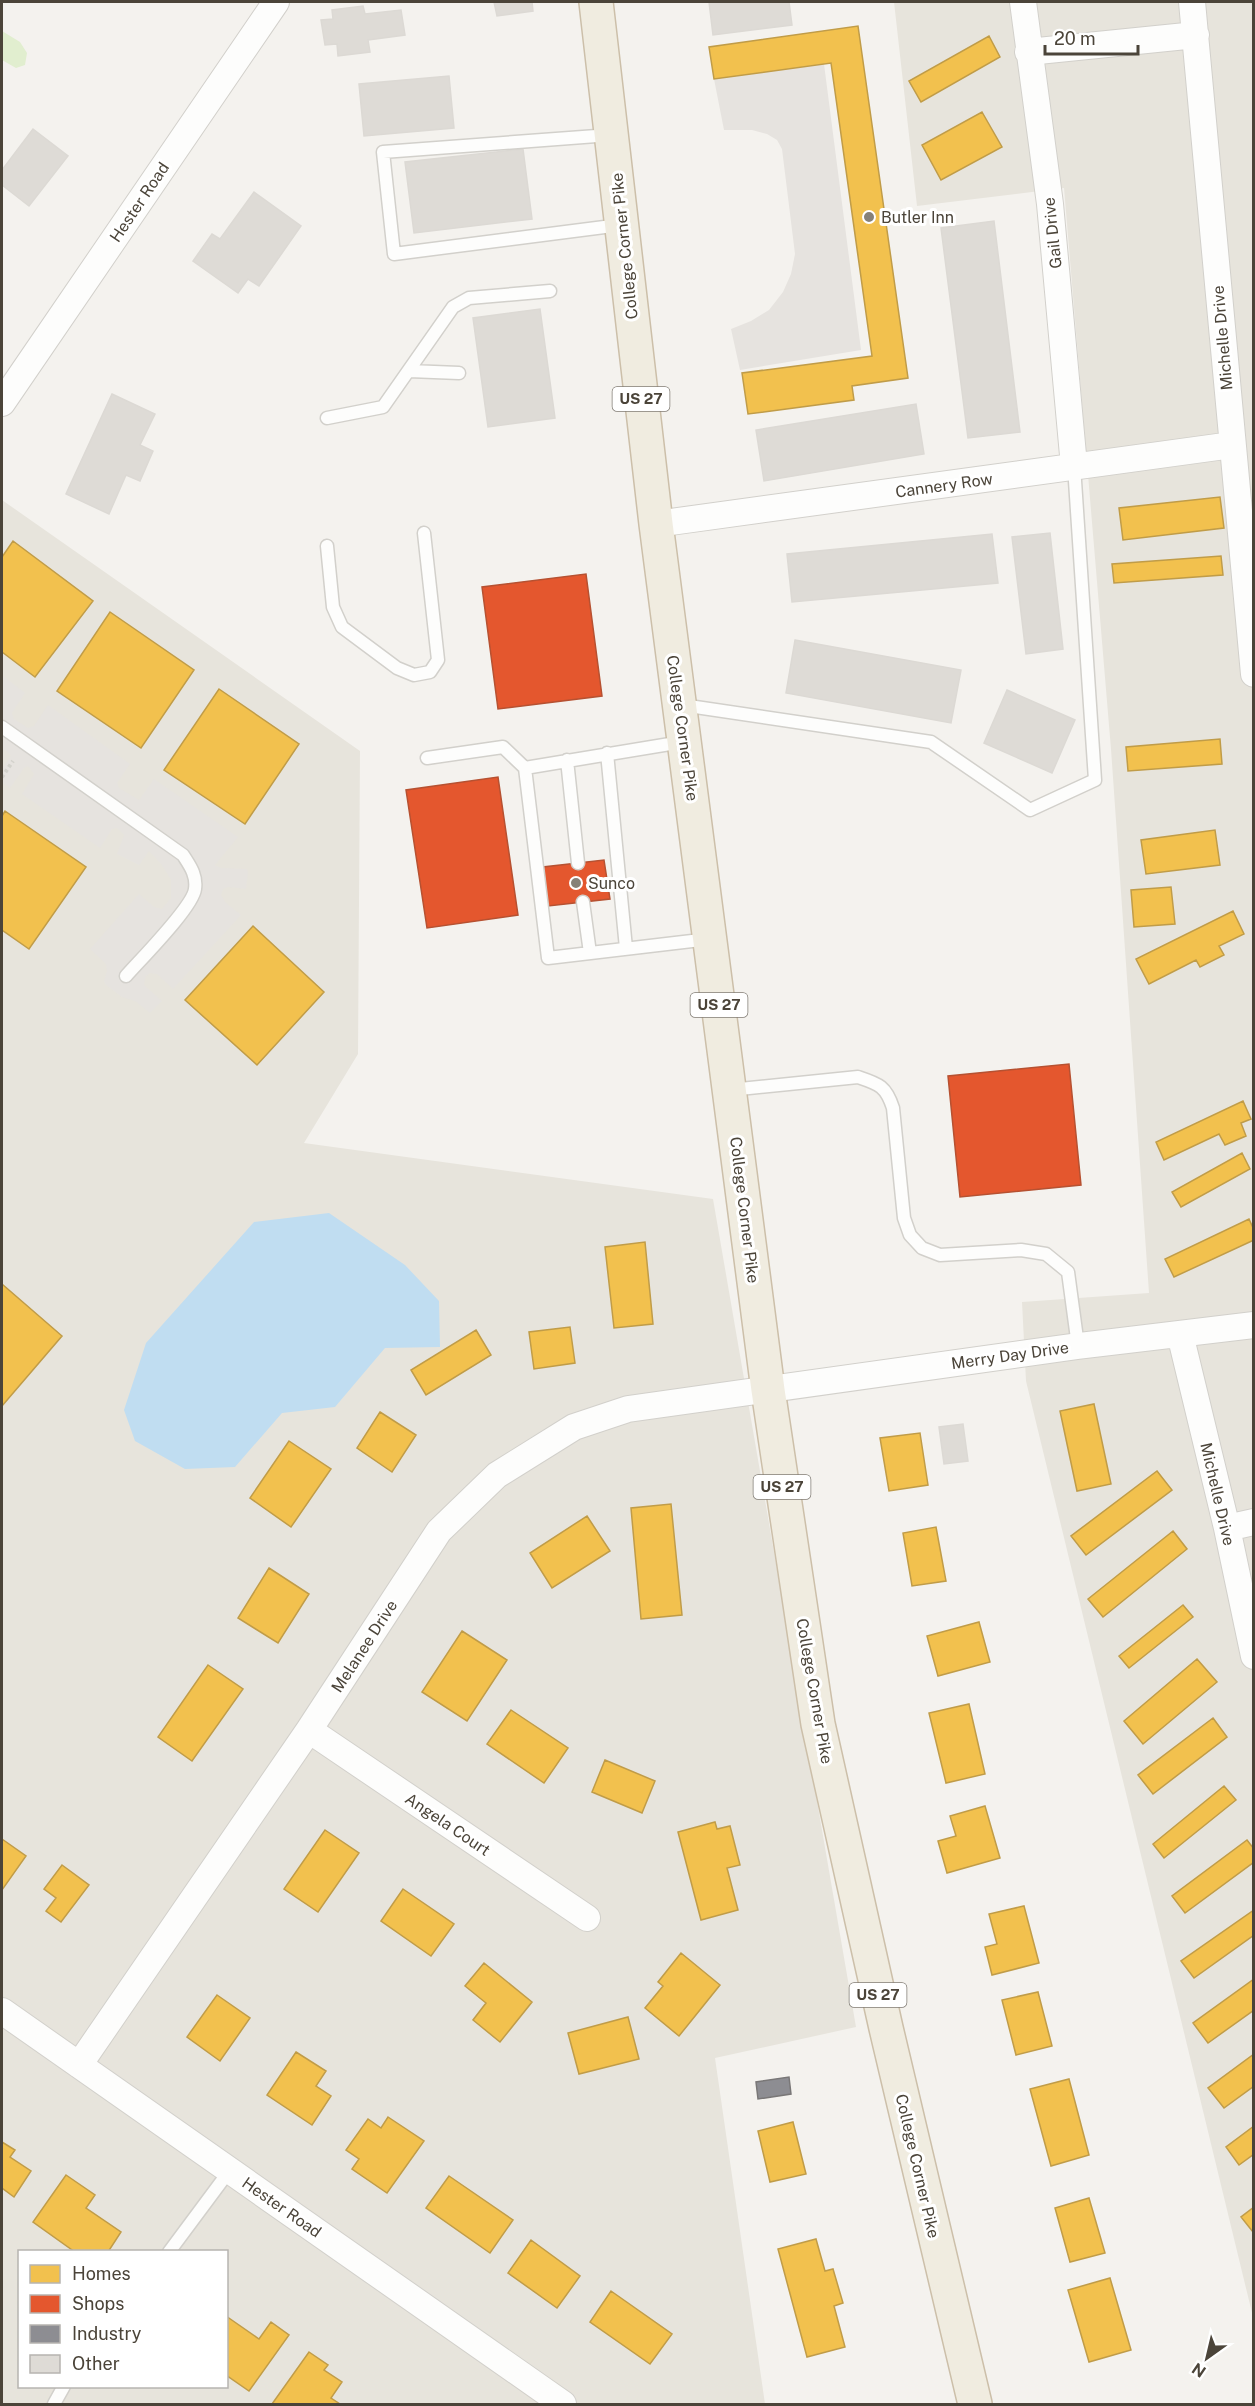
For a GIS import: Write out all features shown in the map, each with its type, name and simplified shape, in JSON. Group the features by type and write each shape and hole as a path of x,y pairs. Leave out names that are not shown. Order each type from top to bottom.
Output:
{"highway":[{"name":"College Corner Pike","path":"596,2 656,524 768,1390 818,1724 883,2017 975,2404"}],"street":[{"name":"Hester Road","path":"2,403 276,2"},
{"name":"Gail Drive","path":"1023,2 1050,204 1074,466"},
{"name":"Michelle Drive","path":"1192,2 1254,674"},
{"path":"1028,52 1196,35"},
{"name":"Cannery Row","path":"656,524 1232,445"},
{"name":"Merry Day Drive","path":"768,1390 1078,1346 1254,1325"},
{"name":"Michelle Drive","path":"1180,1334 1227,1528 1254,1656"},
{"name":"Melanee Drive","path":"79,2065 309,1730 440,1531 497,1475 574,1427 628,1409 768,1390"},
{"path":"1227,1528 1254,1522"},
{"name":"Angela Court","path":"309,1730 588,1918"},
{"name":"Hester Road","path":"2,2011 563,2404"}],"lane":[{"path":"611,135 383,152 394,254 621,225"},
{"path":"327,418 383,407 453,307 469,298 550,291"},
{"path":"409,370 459,373"},
{"path":"680,704 931,742 1030,810 1095,780 1074,466"},
{"path":"327,546 333,607 342,627 397,668 414,675 430,672 438,660 424,533"},
{"path":"2,727 183,855 194,871 195,890 189,904 126,976"},
{"path":"525,768 685,742"},
{"path":"427,758 503,747 525,768 548,958 711,939"},
{"path":"607,753 626,948"},
{"path":"567,760 578,863"},
{"path":"583,902 590,953"},
{"path":"730,1090 858,1077 877,1083 888,1093 893,1108 904,1218 910,1235 922,1248 940,1255 1021,1250 1046,1254 1068,1272 1078,1346"},
{"path":"170,2250 230,2170"},
{"path":"54,2404 63,2388"}],"shaded area":[{"path":"894,2 1253,2 1253,2317 1026,1381 1022,1302 1149,1293 1111,749 1064,188 917,206"},
{"path":"824,64 861,350 740,370 731,329 769,310 783,292 791,274 795,254 782,149 777,140 767,134 752,130 724,130 714,79"},
{"path":"2,500 360,751 358,1054 304,1143 713,1199 856,2027 715,2058 765,2404 2,2404"},
{"path":"2,675 25,693 12,713 14,719 28,728 34,726 48,705 130,764 117,783 119,788 139,800 154,779 238,837 215,865 221,868 247,869 246,889 228,887 223,889 221,895 225,902 241,915 173,989 157,974 150,973 146,976 145,986 162,1001 150,1013 135,1001 122,997 106,985 104,981 107,971 106,964 90,949 139,894 154,907 162,909 171,898 171,880 162,865 149,851 139,865 117,854 124,835 117,828 112,829 100,848 22,794 34,774 28,766 24,768 10,788 2,782 2,770 11,755 5,750 2,751"}],"green space":[{"path":"2,31 20,42 27,53 25,65 16,68 2,60"}],"water":[{"path":"329,1213 405,1265 439,1301 440,1347 385,1348 335,1407 282,1413 235,1467 185,1469 135,1441 124,1410 146,1343 254,1222"}],"building: Homes":[{"name":"Butler Inn","path":"858,26 908,378 852,386 854,400 748,414 742,373 872,356 831,63 714,79 709,47"},
{"path":"989,36 1000,57 921,102 909,81"},
{"path":"982,112 1002,147 941,180 922,145"},
{"path":"1220,497 1224,528 1123,540 1119,508"},
{"path":"13,541 93,601 35,677 2,652 2,557"},
{"path":"1221,556 1223,575 1114,583 1112,564"},
{"path":"110,612 194,670 141,748 57,691"},
{"path":"219,689 299,744 245,824 164,770"},
{"path":"1220,739 1222,764 1128,771 1126,747"},
{"path":"5,811 86,867 29,949 2,930 2,816"},
{"path":"1215,830 1220,865 1146,874 1141,840"},
{"path":"1171,887 1175,924 1134,927 1131,890"},
{"path":"1233,911 1244,934 1219,946 1224,955 1200,967 1196,960 1149,984 1136,959"},
{"path":"253,926 324,992 257,1065 185,1000"},
{"path":"1243,1101 1251,1119 1241,1123 1246,1136 1225,1145 1219,1134 1164,1160 1156,1142"},
{"path":"1242,1153 1250,1169 1181,1207 1172,1192"},
{"path":"1249,1219 1254,1230 1254,1240 1174,1277 1165,1259"},
{"path":"645,1242 653,1324 614,1328 605,1247"},
{"path":"2,1284 62,1336 2,1406"},
{"path":"570,1327 575,1363 534,1369 529,1332"},
{"path":"476,1330 491,1355 426,1395 411,1370"},
{"path":"1094,1404 1111,1484 1077,1491 1060,1411"},
{"path":"380,1412 416,1435 392,1472 357,1448"},
{"path":"920,1433 928,1485 889,1491 880,1438"},
{"path":"289,1441 331,1469 291,1527 250,1498"},
{"path":"1157,1471 1172,1490 1086,1555 1071,1536"},
{"path":"671,1504 682,1615 641,1619 631,1508"},
{"path":"587,1516 610,1551 552,1588 530,1553"},
{"path":"936,1527 946,1581 912,1586 903,1533"},
{"path":"1173,1531 1187,1549 1103,1617 1088,1599"},
{"path":"269,1568 309,1594 278,1643 238,1618"},
{"path":"1183,1605 1193,1617 1129,1668 1119,1656"},
{"path":"979,1622 990,1662 938,1676 927,1636"},
{"path":"462,1631 507,1660 467,1721 422,1692"},
{"path":"1197,1659 1217,1682 1143,1744 1124,1721"},
{"path":"208,1665 243,1689 192,1761 158,1737"},
{"path":"969,1704 985,1774 946,1783 929,1713"},
{"path":"511,1710 568,1748 544,1783 487,1744"},
{"path":"1213,1718 1227,1737 1153,1794 1138,1775"},
{"path":"605,1760 655,1781 642,1813 592,1792"},
{"path":"1224,1786 1236,1800 1164,1858 1153,1844"},
{"path":"985,1806 1000,1858 947,1873 938,1841 956,1836 950,1816"},
{"path":"715,1822 717,1829 730,1826 740,1865 727,1868 738,1910 701,1920 678,1832"},
{"path":"325,1830 359,1853 318,1912 284,1889"},
{"path":"2,1839 26,1856 2,1890"},
{"path":"1247,1840 1254,1849 1254,1862 1185,1913 1172,1896"},
{"path":"62,1865 89,1885 61,1922 46,1911 56,1898 44,1889"},
{"path":"403,1889 454,1924 431,1956 381,1921"},
{"path":"1024,1906 1039,1963 992,1975 985,1947 997,1944 989,1914"},
{"path":"1254,1910 1254,1935 1194,1978 1181,1961"},
{"path":"681,1953 720,1985 679,2036 645,2008 663,1986 658,1982"},
{"path":"484,1963 532,2002 500,2042 473,2020 486,2003 465,1986"},
{"path":"1254,1979 1254,2010 1208,2043 1193,2023"},
{"path":"1038,1992 1052,2046 1016,2055 1002,2000"},
{"path":"217,1995 250,2018 220,2061 187,2037"},
{"path":"628,2017 639,2059 579,2074 568,2033"},
{"path":"296,2052 326,2071 316,2086 331,2096 312,2125 267,2095"},
{"path":"1254,2054 1254,2086 1224,2108 1208,2088"},
{"path":"1069,2079 1089,2155 1051,2166 1030,2089"},
{"path":"388,2117 424,2141 387,2193 352,2169 359,2159 346,2150 368,2119 381,2128"},
{"path":"793,2122 806,2174 770,2182 758,2131"},
{"path":"1254,2126 1254,2154 1239,2165 1226,2147"},
{"path":"2,2142 15,2150 10,2157 31,2171 14,2197 2,2188"},
{"path":"66,2175 95,2195 86,2208 121,2232 109,2250 72,2250 33,2222"},
{"path":"449,2176 513,2220 490,2253 426,2208"},
{"path":"1089,2198 1105,2253 1070,2262 1055,2208"},
{"path":"1254,2207 1254,2232 1253,2232 1241,2217"},
{"path":"816,2239 825,2271 833,2269 843,2303 834,2306 845,2347 807,2357 778,2249"},
{"path":"531,2240 580,2276 557,2308 508,2273"},
{"path":"1110,2278 1131,2350 1089,2362 1068,2290"},
{"path":"611,2291 672,2334 650,2364 590,2322"},
{"path":"228,2317 259,2339 271,2322 289,2335 249,2391 228,2376"},
{"path":"309,2352 328,2365 324,2370 342,2382 331,2398 340,2404 272,2404"}],"building: Shops":[{"path":"586,574 602,696 498,709 482,587"},
{"path":"498,777 518,915 427,928 406,790"},
{"name":"Sunco","path":"604,860 610,899 548,906 543,867"},
{"path":"1069,1064 1081,1185 960,1197 948,1076"}],"building: Industry":[{"path":"789,2077 791,2094 758,2099 756,2082"}],"building: Other":[{"path":"494,2 532,2 533,11 497,16"},
{"path":"709,2 789,2 792,25 713,35"},
{"path":"363,6 365,14 401,10 405,35 368,40 370,52 338,56 337,44 325,45 321,20 333,19 332,10"},
{"path":"449,76 454,128 364,136 359,84"},
{"path":"33,129 68,156 29,206 2,185 2,170"},
{"path":"523,149 532,219 414,233 405,162"},
{"path":"254,192 301,226 259,286 248,279 238,293 193,261 212,234 220,239"},
{"path":"994,221 1020,432 968,438 941,228"},
{"path":"540,309 555,418 488,427 473,318"},
{"path":"112,394 155,414 140,445 153,451 140,481 126,475 109,514 66,494"},
{"path":"916,404 924,454 764,481 756,430"},
{"path":"1050,533 1063,649 1026,654 1012,537"},
{"path":"992,534 998,583 792,602 787,554"},
{"path":"795,640 961,670 951,723 786,693"},
{"path":"1007,690 1075,720 1052,773 984,743"},
{"path":"963,1424 968,1461 944,1464 939,1427"}],"place":[{"name":"Butler Inn","path":"869,217"},
{"name":"Sunco","path":"576,883"}]}
